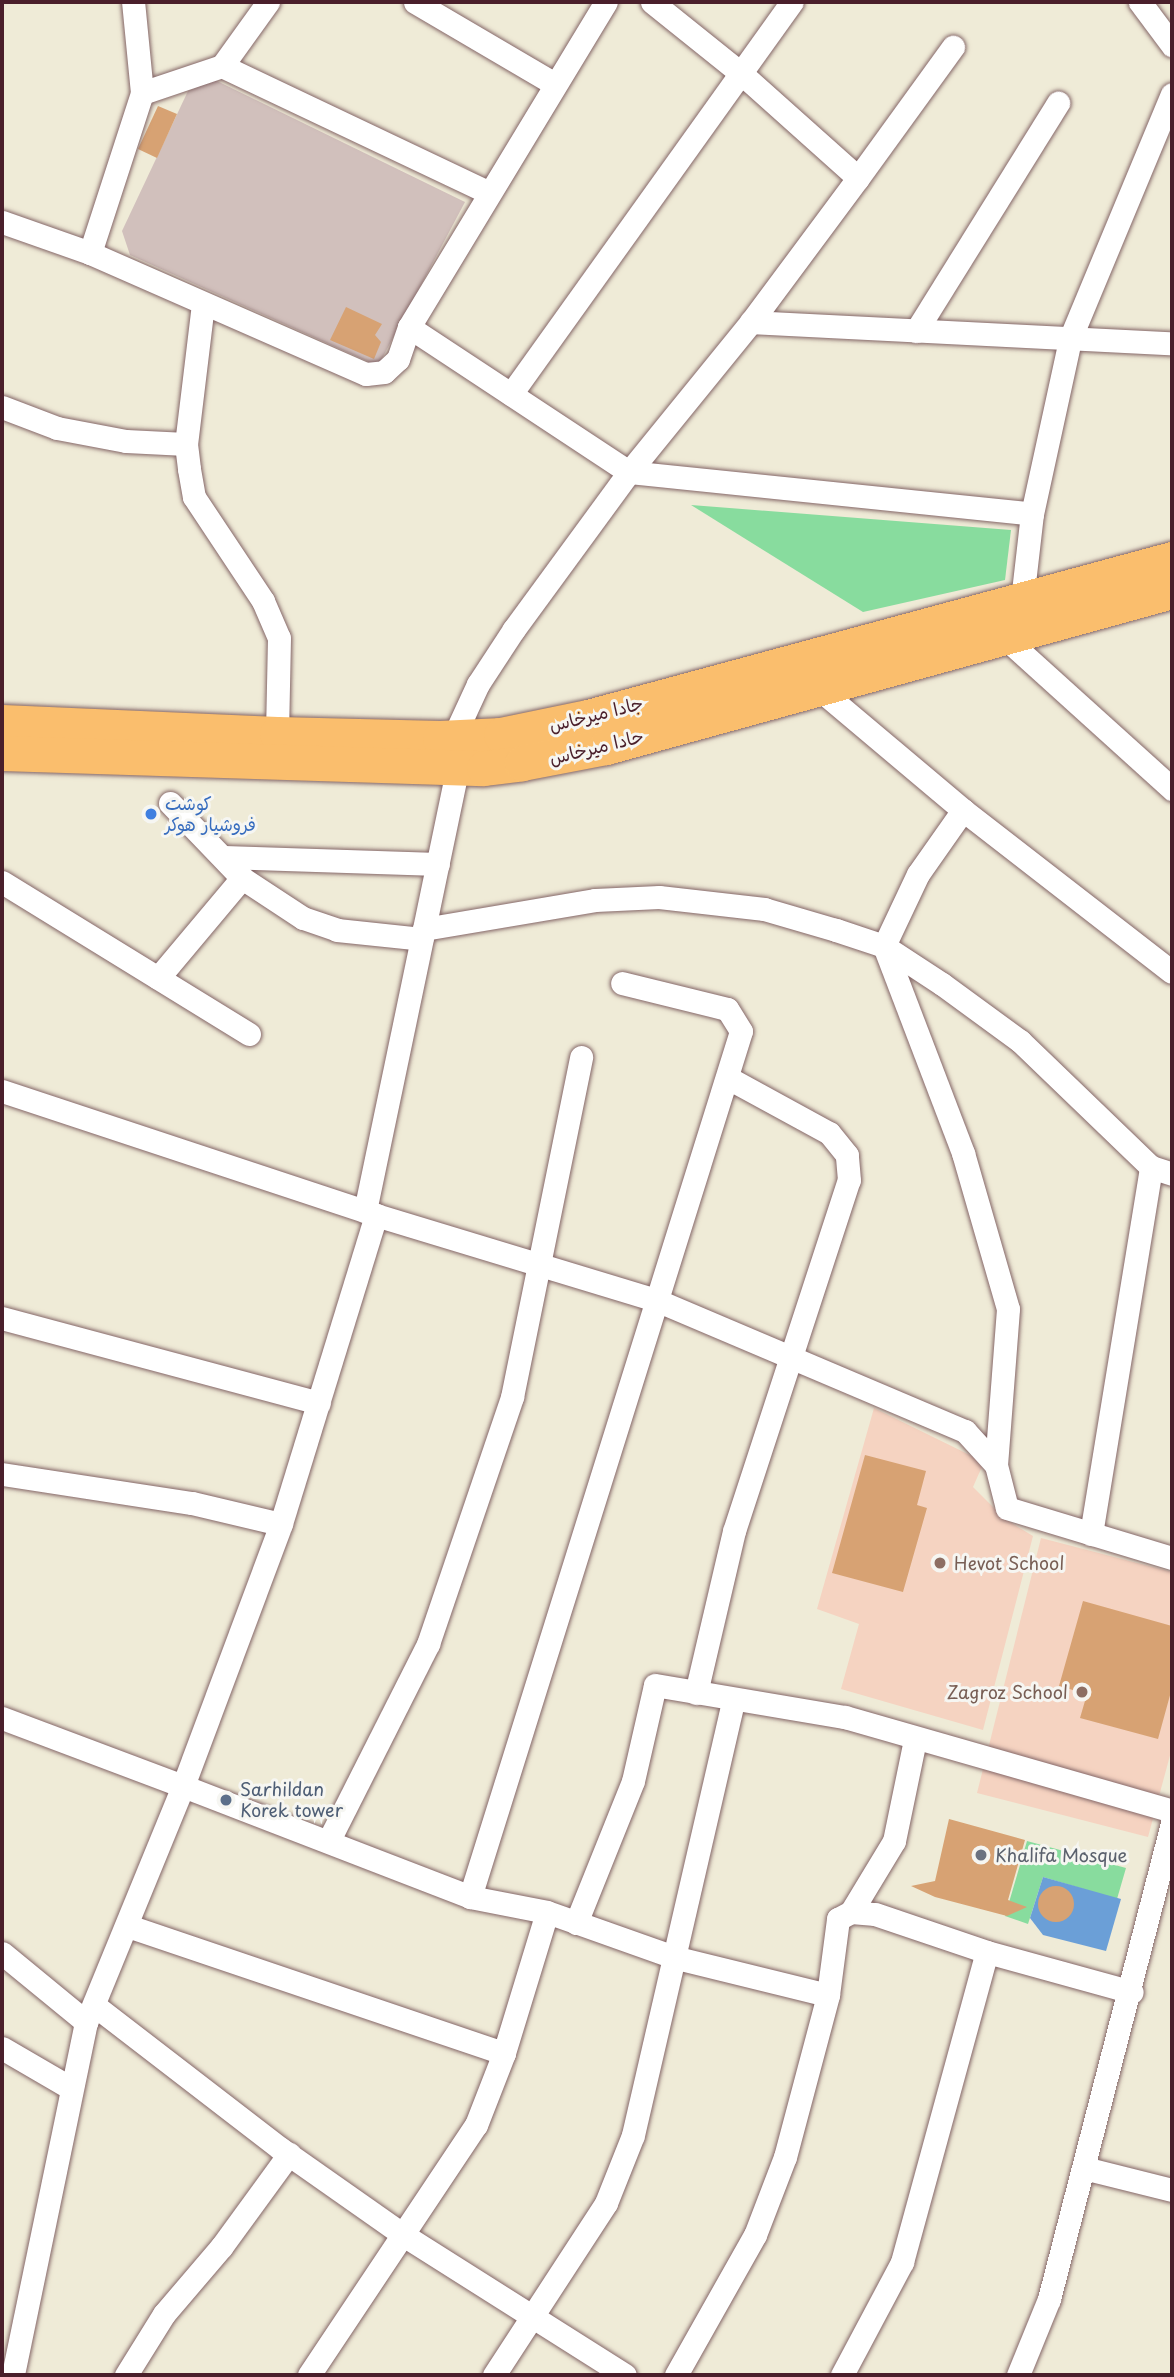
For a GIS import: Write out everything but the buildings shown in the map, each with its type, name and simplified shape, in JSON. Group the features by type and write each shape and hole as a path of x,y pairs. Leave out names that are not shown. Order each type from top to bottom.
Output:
{"main road":[{"name":"جادا ميرخاس","path":"2,722 277,734 456,752 1172,559"},
{"name":"حادا ميرخاس","path":"2,753 456,752 559,757 1169,595"}],"street":[{"path":"90,254 142,93 134,2"},
{"path":"142,93 222,66 268,2"},
{"path":"415,2 555,84"},
{"path":"2,222 90,254 366,374 392,367 409,327 606,2"},
{"path":"652,2 743,75 858,178"},
{"path":"511,394 743,75 792,2"},
{"path":"1140,2 1172,45"},
{"path":"13,2375 69,2087 90,2014 183,1786 281,1524 319,1403 370,1213 438,864 456,752 478,684 514,629 629,472 751,322 953,47"},
{"path":"222,66 489,193"},
{"path":"1022,600 1032,514 1070,339 1172,94"},
{"path":"916,331 1058,103"},
{"path":"203,304 186,444 194,497 263,601 279,638 277,734"},
{"path":"751,322 1172,343"},
{"path":"409,327 629,472 1032,514"},
{"path":"2,407 80,432 126,441 186,444"},
{"path":"1004,637 1172,789"},
{"path":"818,688 962,810 1172,972"},
{"path":"170,803 242,878 303,918 337,930 423,934 595,900 659,897 764,909 884,946 1020,1041 1162,1171 1091,1534"},
{"path":"962,810 918,874 884,946 963,1153 1008,1309 996,1465 1007,1507 1172,1558"},
{"path":"223,858 438,864"},
{"path":"158,978 242,878"},
{"path":"2,882 249,1034"},
{"path":"470,1897 741,1031 727,1009 622,984"},
{"path":"329,1840 428,1644 512,1397 580,1057"},
{"path":"696,1693 734,1531 849,1180 847,1155 829,1133 728,1078"},
{"path":"2,1091 370,1213 656,1300 965,1430 996,1465"},
{"path":"2,1318 319,1403"},
{"path":"2,1474 192,1503 281,1524"},
{"path":"576,1923 633,1782 651,1692 655,1685 733,1701 845,1717 915,1740 1172,1811"},
{"path":"494,2375 606,2203 633,2135 677,1958 733,1701"},
{"path":"2,1718 329,1840 470,1897 547,1912 677,1958 828,1995"},
{"path":"676,2375 755,2235 785,2157 828,1995 838,1919 851,1912 894,1841 915,1740"},
{"path":"1018,2375 1049,2299 1132,1992 1172,1822"},
{"path":"309,2375 405,2236 476,2125 504,2053 547,1912"},
{"path":"851,1912 875,1914 987,1952 1132,1992"},
{"path":"128,1926 504,2053"},
{"path":"842,2375 902,2262 987,1952"},
{"path":"2,1953 405,2236 625,2375"},
{"path":"2,2048 69,2087"},
{"path":"126,2375 164,2314 222,2246 289,2154"},
{"path":"1084,2168 1172,2190"}],"shaded area":[{"path":"215,80 465,202 378,366 130,255 122,231 188,91"},
{"path":"874,1408 984,1462 973,1487 1005,1519 1033,1536 983,1730 841,1689 859,1624 817,1609"},
{"path":"1041,1538 1172,1572 1172,1748 1148,1837 977,1793"}],"green space":[{"path":"691,505 1011,530 1005,580 863,612"},
{"path":"1027,1841 1126,1868 1117,1899 1043,1877 1028,1924 1005,1916"}],"water":[{"path":"1043,1877 1121,1899 1106,1951 1043,1935 1030,1918"}],"place":[{"name":"كوشت فروشيار هوكر","path":"151,814"},
{"name":"Hevot School","path":"940,1563"},
{"name":"Zagroz School","path":"1082,1692"},
{"name":"Sarhildan Korek tower","path":"226,1800"},
{"name":"Khalifa Mosque","path":"981,1855"}]}
